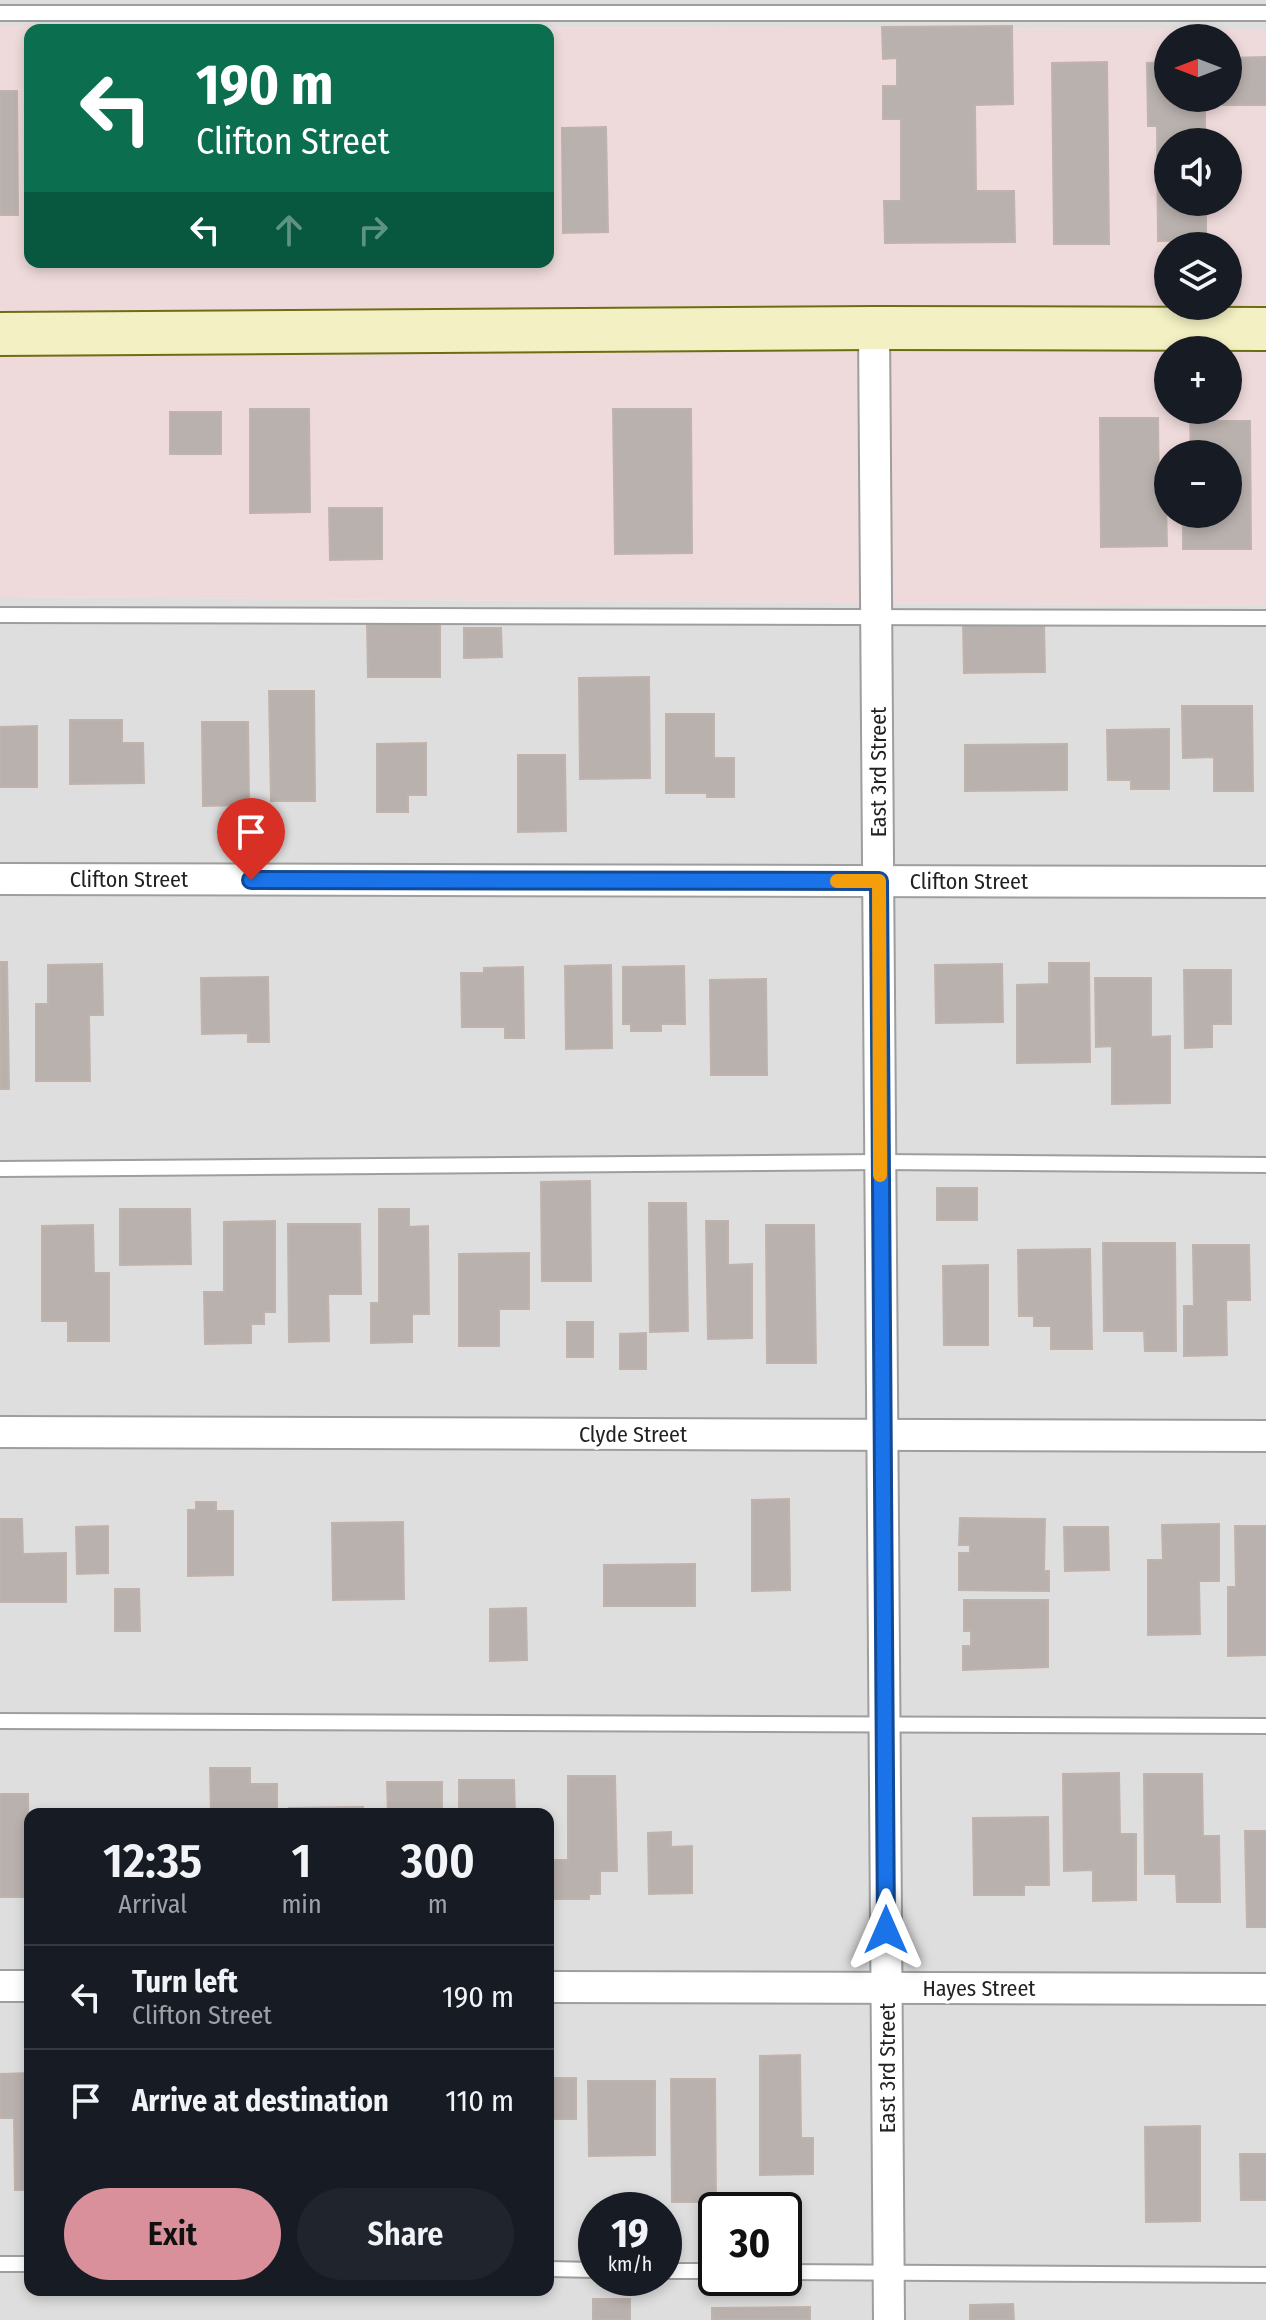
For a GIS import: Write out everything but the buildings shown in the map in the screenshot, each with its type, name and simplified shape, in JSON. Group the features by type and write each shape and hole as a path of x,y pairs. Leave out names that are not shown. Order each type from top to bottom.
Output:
{"street":[{"path":"0,334 874,328 1266,329"},
{"name":"East 3rd Street","path":"874,328 889,2320"},
{"name":"Clifton Street","path":"0,879 1266,882"},
{"name":"Clyde Street","path":"0,1432 1266,1436"},
{"path":"0,1986 24,1986"},
{"name":"Hayes Street","path":"554,1987 1266,1989"}],"lane":[{"path":"0,13 1266,13"},
{"path":"0,615 1266,618"},
{"path":"0,1169 880,1162 1266,1165"},
{"path":"0,1721 1266,1726"},
{"path":"0,2264 24,2264"},
{"path":"554,2269 578,2270"},
{"path":"802,2272 1266,2275"}],"shaded area":[{"path":"0,0 1266,0 1266,29 1242,29 1242,24 1154,24 1154,29 554,27 554,24 0,26"},
{"path":"0,26 24,26 24,268 554,268 554,27 1154,29 1154,112 1242,112 1242,29 1266,29 1266,606 0,597"},
{"path":"0,597 1266,606 1266,2320 0,2320"}],"slow traffic":[{"path":"837,881 879,881 880,1175"}],"route":[{"path":"251,880 879,881 886,1930"}]}
